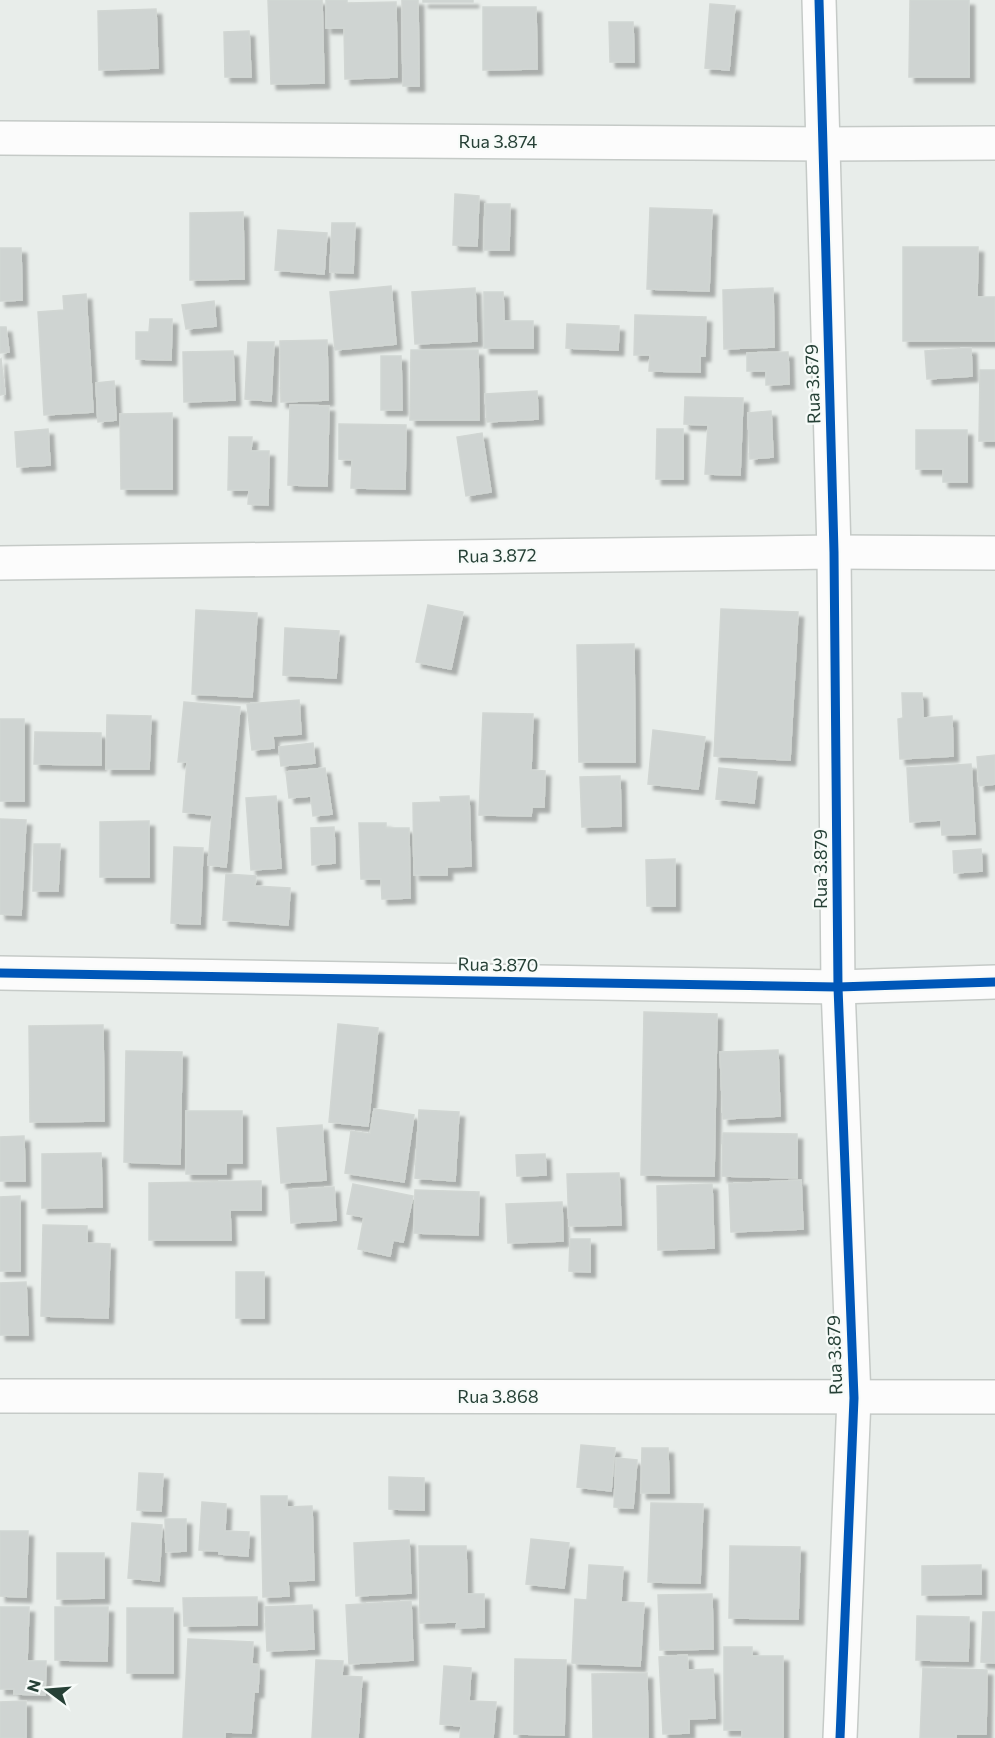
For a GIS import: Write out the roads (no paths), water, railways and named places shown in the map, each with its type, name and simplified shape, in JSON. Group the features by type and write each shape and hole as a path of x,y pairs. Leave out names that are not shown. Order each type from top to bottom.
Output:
{"street":[{"name":"Rua 3.879","path":"819,0 834,552 838,987 854,1398 840,1738"},
{"name":"Rua 3.874","path":"0,138 824,144 995,143"},
{"name":"Rua 3.872","path":"0,563 834,552 995,554"},
{"name":"Rua 3.870","path":"0,973 838,987 995,982"},
{"name":"Rua 3.868","path":"0,1396 995,1397"}]}
